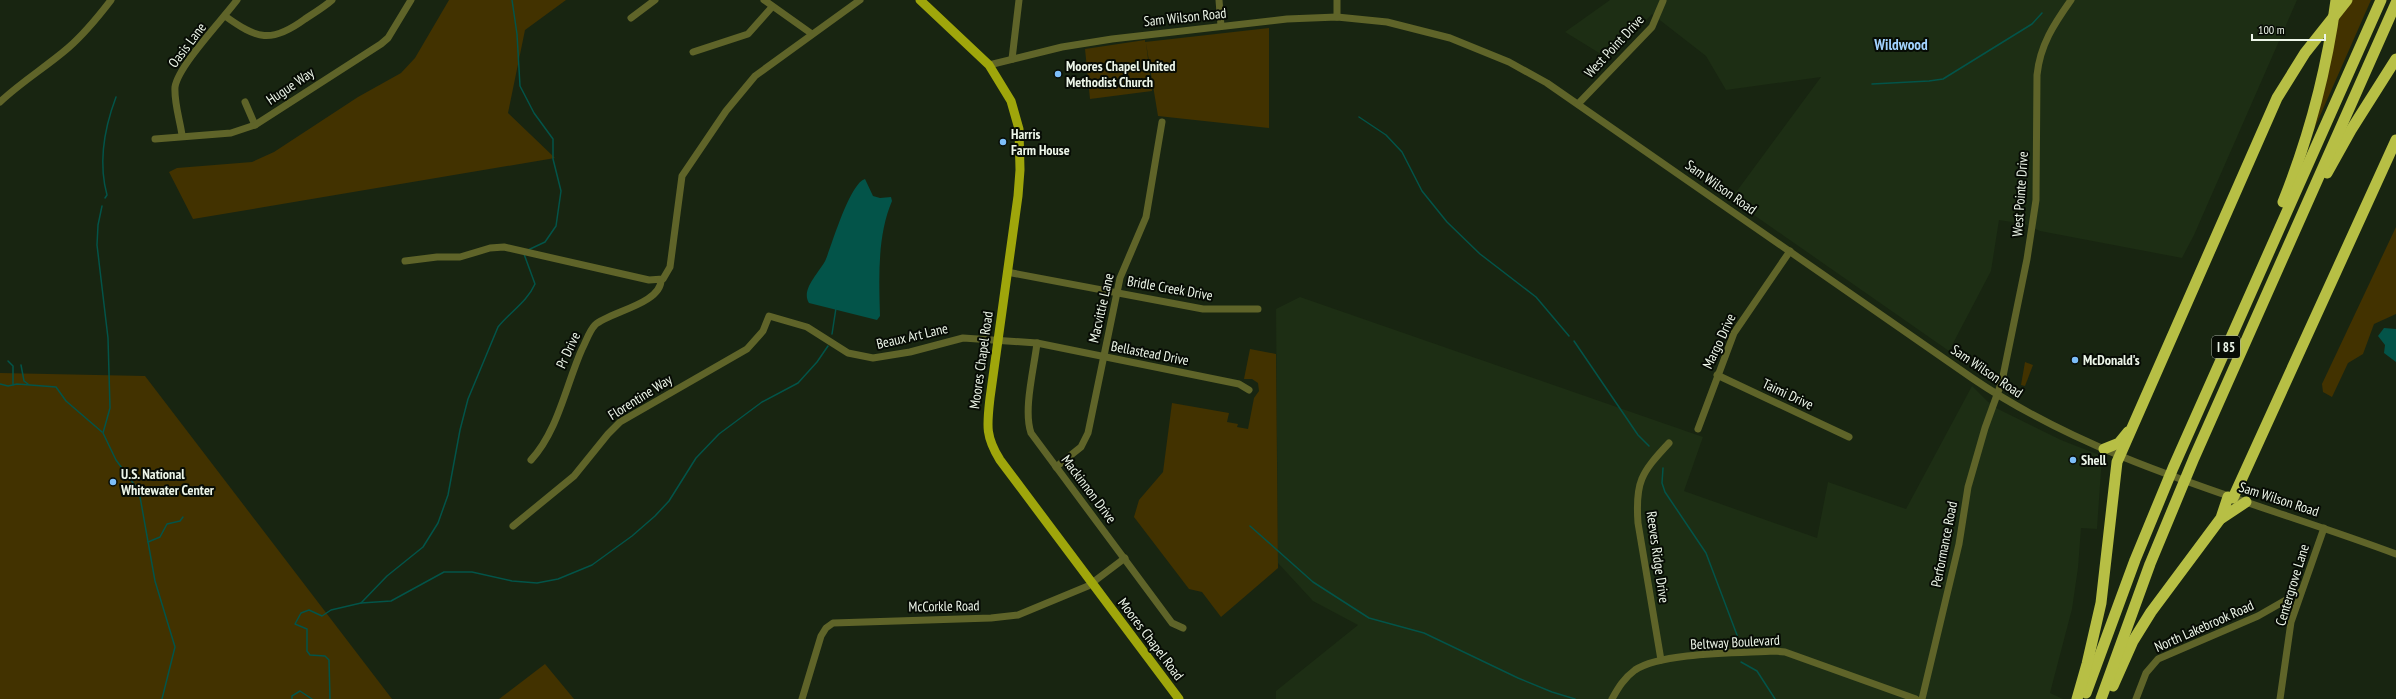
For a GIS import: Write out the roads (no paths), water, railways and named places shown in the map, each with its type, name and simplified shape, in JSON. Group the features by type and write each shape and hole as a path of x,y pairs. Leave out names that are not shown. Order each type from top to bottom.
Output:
{"highway":[{"path":"2229,340 2297,163 2314,109 2329,45 2336,0"},
{"path":"2077,699 2087,664 2101,603 2114,478 2120,457 2277,98 2305,53 2348,0"},
{"name":"I 85","path":"2084,699 2135,560 2229,340 2381,0"},
{"name":"I 85","path":"2101,699 2174,505 2396,3"},
{"path":"2303,215 2351,130 2396,59"},
{"path":"2107,699 2126,655 2141,628 2221,518 2396,140"},
{"path":"2104,449 2122,440 2134,422"},
{"path":"2221,518 2246,502"}],"main road":[{"name":"Moores Chapel Road","path":"920,0 989,65 1011,101 1020,143 1020,170 987,422 990,442 1000,460 1179,699"}],"street":[{"path":"0,102 22,82 68,48 111,0"},
{"name":"Oasis Lane","path":"182,136 175,96 177,80 186,65 237,0"},
{"path":"225,16 250,32 272,36 290,30 332,0"},
{"name":"Hugue Way","path":"155,139 231,133 255,126 381,44 388,38 411,0"},
{"path":"631,18 655,0"},
{"path":"764,0 812,34"},
{"name":"Pr Drive","path":"532,460 544,444 553,425 571,372 595,325 646,299 657,291 661,285 661,280 666,275 670,267 682,176 743,88 755,76 860,0"},
{"path":"1012,59 1019,0"},
{"path":"1219,0 1222,26"},
{"path":"1336,17 1337,0"},
{"name":"West Pointe Drive","path":"1998,395 2008,353 2033,225 2038,65 2048,33 2071,0"},
{"name":"West Point Drive","path":"1578,104 1652,27 1663,1"},
{"path":"693,52 748,34 772,7"},
{"name":"Sam Wilson Road","path":"989,65 1083,43 1287,19 1336,17 1402,25 1478,48 1530,73 1578,104 1998,395 2036,417 2120,457 2166,475 2324,528 2396,554"},
{"path":"245,102 255,126"},
{"name":"Macvittie Lane","path":"1056,467 1076,452 1086,438 1122,273 1140,237 1146,217 1162,122"},
{"path":"405,261 438,256 460,257 490,248 504,247 650,280 661,280"},
{"name":"Margo Drive","path":"1698,429 1734,333 1790,251"},
{"name":"Bridle Creek Drive","path":"1007,272 1203,308 1258,308"},
{"name":"Beaux Art Lane","path":"769,316 807,327 848,353 873,358 910,352 950,340 977,338 998,340"},
{"name":"Florentine Way","path":"513,526 574,476 608,434 620,422 747,349 763,331 769,316"},
{"name":"Bellastead Drive","path":"998,340 1038,343 1239,384 1249,390"},
{"name":"Mackinnon Drive","path":"1038,343 1029,408 1029,427 1031,433 1172,623 1183,628"},
{"name":"Taimi Drive","path":"1717,375 1849,437"},
{"name":"Performance Road","path":"1922,699 1959,544 1968,487 1984,428 1998,395"},
{"name":"Reeves Ridge Drive","path":"1661,660 1638,524 1637,505 1638,488 1647,466 1669,443"},
{"name":"Centergrove Lane","path":"2280,699 2291,622 2300,592 2324,528"},
{"name":"McCorkle Road","path":"802,699 821,636 826,628 833,623 1008,616 1031,611 1092,584 1125,558"},
{"name":"North Lakebrook Road","path":"2136,699 2146,673 2158,658 2258,616 2300,592"},
{"name":"Beltway Boulevard","path":"1612,699 1623,680 1635,670 1650,662 1785,652 1916,699"}],"water":[{"path":"865,179 873,196 880,198 891,197 892,201 887,214 881,243 879,273 880,316 877,320 809,303 807,298 809,286 826,259 837,228 853,191 859,183"},
{"path":"2384,328 2396,329 2396,362 2384,353 2385,345 2378,336"}],"waterway":[{"path":"512,0 517,34 520,86 534,113 553,139 553,159 561,191 556,226 545,242 528,250"},
{"path":"1872,84 1943,79 2032,24 2042,13"},
{"path":"105,198 107,195 103,170 104,146 108,121 116,97"},
{"path":"1359,117 1386,135 1402,152 1422,191 1447,222 1480,254 1536,297 1569,336"},
{"path":"102,206 98,225 97,245 108,338 110,408 103,433 116,460 139,491 155,581 175,647 162,699"},
{"path":"361,603 387,576 423,547 438,523 448,495 460,430 468,399 498,327 523,302 535,284 524,254"},
{"path":"832,334 836,308"},
{"path":"1574,341 1638,435 1649,446"},
{"path":"330,699 329,660 325,656 310,655 307,651 307,629 295,624 301,613 309,610 322,616 331,610 361,603 391,601 444,572 472,572 512,581 537,583 558,579 592,565 632,536 655,516 669,501 696,458 719,434 762,402 798,383 817,362 828,346"},
{"path":"8,361 13,366 13,385"},
{"path":"21,365 24,381 28,384"},
{"path":"0,384 8,386 17,384 56,387 66,401 102,432"},
{"path":"1663,468 1662,483 1665,492 1706,553 1738,641"},
{"path":"148,542 160,537 167,524 180,521 183,517"},
{"path":"1250,526 1313,582 1369,618 1424,633 1518,678 1552,692 1575,699"},
{"path":"1741,662 1757,671 1775,699"},
{"path":"292,699 292,696 300,691 312,699"}],"place":[{"name":"Moores Chapel United Methodist Church","path":"1058,74"},
{"name":"Harris Farm House","path":"1003,142"},
{"name":"McDonald's","path":"2075,360"},
{"name":"Shell","path":"2073,460"},
{"name":"U.S. National Whitewater Center","path":"113,482"}],"district":[{"name":"Wildwood","path":"1901,45"}]}
